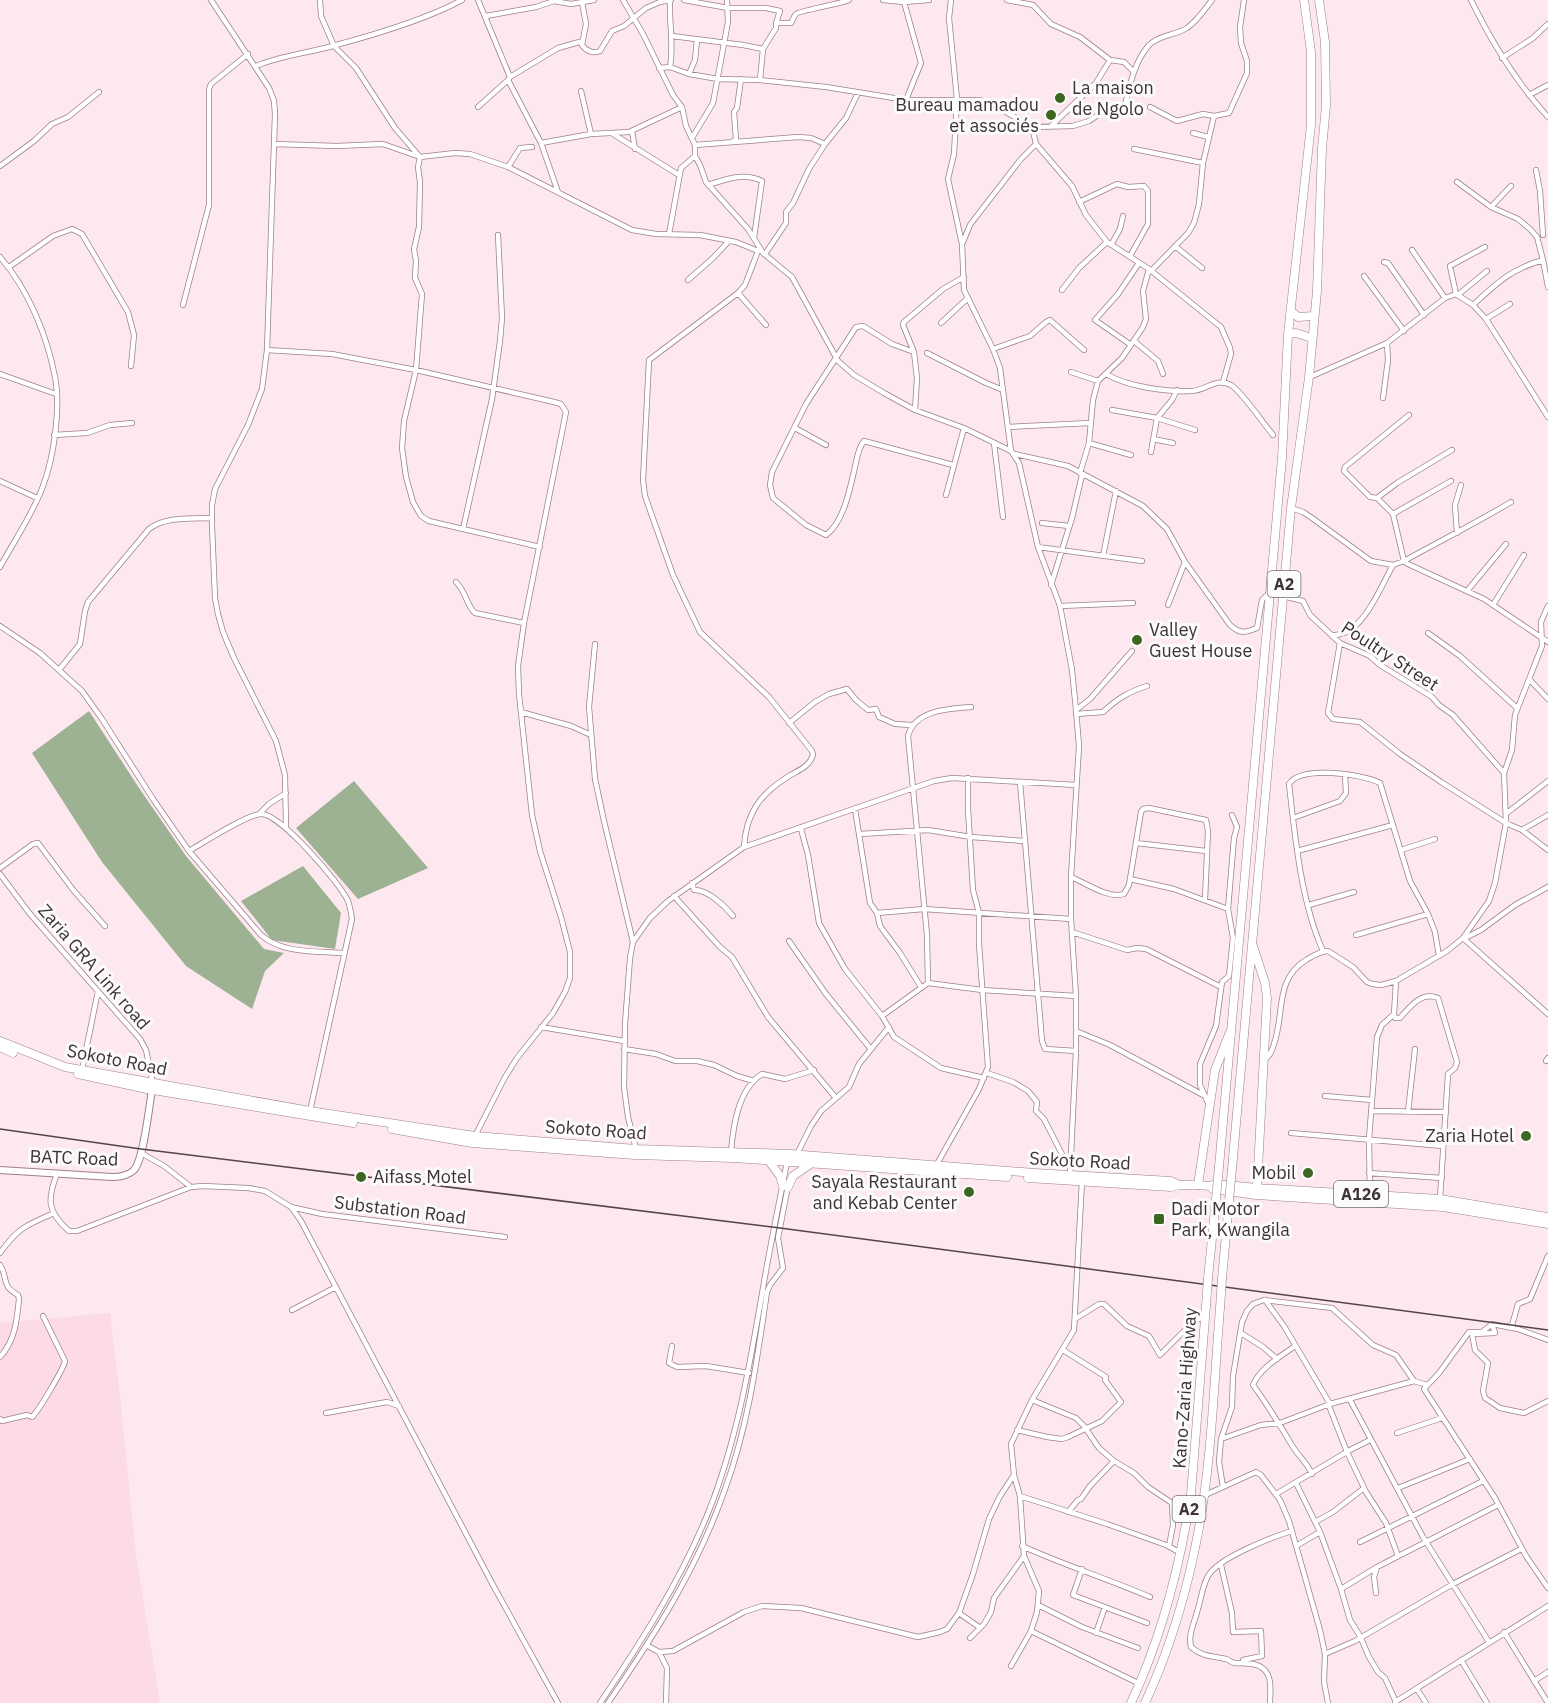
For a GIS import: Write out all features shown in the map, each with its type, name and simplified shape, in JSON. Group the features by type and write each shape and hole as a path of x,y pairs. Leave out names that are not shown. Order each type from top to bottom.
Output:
{"main road":[{"name":"A2","path":"1227,1082 1282,458 1288,334 1311,125 1311,52 1304,0"},
{"name":"A2","path":"1239,1083 1291,508 1309,377 1314,316 1326,106 1325,42 1319,0"},
{"path":"1291,310 1298,317 1314,316"},
{"path":"1288,334 1296,333 1312,338"},
{"path":"1252,938 1253,949 1267,990 1257,1188"},
{"path":"1198,1185 1215,1070 1233,1019"},
{"name":"Sokoto Road","path":"0,1041 37,1057 152,1087"},
{"name":"Sokoto Road","path":"0,1047 62,1071 472,1143 634,1155 704,1156 1082,1179 1171,1181 1179,1185 1198,1185"},
{"path":"1227,1082 1239,1083"},
{"name":"Kano-Zaria Highway","path":"1131,1703 1169,1605 1191,1494 1208,1278 1227,1082"},
{"name":"Kano-Zaria Highway","path":"1145,1703 1164,1659 1181,1607 1199,1526 1239,1083"},
{"name":"Sokoto Road","path":"230,1100 476,1136 636,1149 793,1154 906,1164 937,1164 1070,1175 1082,1179"},
{"path":"769,1161 785,1186 793,1176 809,1164"},
{"name":"A126","path":"1198,1185 1216,1184 1440,1199 1548,1217"},
{"name":"A126","path":"1210,1186 1215,1191 1256,1195 1443,1207 1548,1224"}],"street":[{"path":"211,0 256,66 269,88 273,101 274,144 267,350 262,389 248,425 215,489 212,518 215,598 218,614 234,658 276,741 285,775 286,827"},
{"path":"320,0 321,16 334,46 356,68 395,128 420,157"},
{"path":"256,66 274,59 334,46 429,15 462,0"},
{"path":"478,0 509,78 542,143 558,192"},
{"path":"486,16 529,9 554,1 567,4 594,0"},
{"path":"623,0 682,107 686,126 694,145 694,156 708,185 754,237 762,253"},
{"path":"582,2 586,24 582,45 585,49 598,52 611,32 624,26 655,4 670,0 669,16 672,36 670,39 673,49 670,67"},
{"path":"684,0 728,8 766,8 780,12 776,28 763,49 760,80"},
{"path":"692,138 713,103 725,42 727,0"},
{"path":"776,23 791,23 796,14 804,10 820,9 849,0"},
{"path":"883,0 904,2 929,0"},
{"path":"951,0 949,18 957,99 954,154 948,179 962,244 964,290 1000,368 1013,452 1019,463 1038,547 1060,606 1072,670 1079,746 1071,877 1076,1051 1070,1175"},
{"path":"1007,0 1033,5 1051,24 1080,37 1110,60 1124,62 1133,71"},
{"path":"1124,110 1133,71 1150,44 1187,28 1212,0"},
{"path":"1150,107 1177,121 1203,114 1214,116 1229,113 1247,73 1240,27 1244,0"},
{"path":"1471,0 1502,58 1548,117"},
{"path":"904,2 921,63 906,100"},
{"path":"1502,58 1533,38 1548,24"},
{"path":"672,36 763,49"},
{"path":"689,74 695,60 697,40"},
{"path":"478,107 509,78 558,48 583,41"},
{"path":"183,304 209,205 210,84 248,54"},
{"path":"1050,128 1096,83 1110,60"},
{"path":"659,68 670,67 689,74 718,79 760,80 826,87 906,100 980,100 1032,127 1073,126 1124,110 1140,114"},
{"path":"733,141 736,137 734,112 737,108 741,79"},
{"path":"1529,95 1548,85"},
{"path":"581,91 591,134"},
{"path":"0,166 34,141 52,124 68,117 99,92"},
{"path":"744,848 745,830 751,813 774,785 806,766 812,759 812,751 769,697 700,632 673,575 644,487 649,360 738,293 745,285 762,253 786,223 786,212 825,144 846,118 858,93"},
{"path":"542,143 591,134 632,131 682,107"},
{"path":"1051,585 1069,526 1089,443 1093,400 1098,381 1122,358 1146,319 1143,291 1150,270 1188,233 1194,223 1199,204 1203,163 1214,116"},
{"path":"1032,127 1036,144 1072,186 1086,215 1109,244 1150,270 1221,327 1231,354 1223,382"},
{"path":"632,131 634,149"},
{"path":"1193,133 1208,137"},
{"path":"613,134 679,175"},
{"path":"694,145 798,137 811,138 825,144"},
{"path":"274,144 338,146 383,144 420,157 463,153 508,167 632,230 656,234 700,235 736,242 762,253 792,277 836,357 854,375 915,410 963,428 1013,452 1068,466 1139,503 1162,524 1185,562 1238,633 1257,628 1262,600 1271,591"},
{"path":"962,244 970,225 1021,159 1036,144"},
{"path":"508,167 520,148 532,147"},
{"path":"1134,149 1203,163"},
{"path":"669,234 679,175 685,163 694,156"},
{"path":"420,157 418,167 419,226 414,249 415,278 422,294 416,370 404,422 402,448 406,477 413,502 421,516 429,521 540,547"},
{"path":"1536,170 1546,236 1537,237"},
{"path":"708,185 734,177 762,181 754,237"},
{"path":"1457,183 1491,207 1518,219 1537,237 1548,287"},
{"path":"1079,202 1117,184 1146,188 1148,224 1130,256"},
{"path":"1491,207 1511,186"},
{"path":"1062,290 1079,268 1109,244 1120,229 1123,216"},
{"path":"9,267 59,233 72,229 82,234 128,312 134,335 131,366"},
{"path":"463,529 494,388 502,318 498,235"},
{"path":"688,280 714,258 728,242"},
{"path":"1175,246 1202,268"},
{"path":"1485,247 1450,266 1458,294 1486,319 1548,417"},
{"path":"1412,250 1445,298"},
{"path":"0,257 9,267 34,312 49,351 56,379 54,435 47,474 37,498 0,567"},
{"path":"1473,305 1513,270 1543,260"},
{"path":"1384,262 1388,263 1424,315"},
{"path":"1139,263 1118,294 1095,320 1158,361 1163,374"},
{"path":"1309,377 1388,343 1445,298 1458,294 1486,271"},
{"path":"1364,276 1404,331"},
{"path":"915,410 917,378 914,352 903,325 904,322 943,289 964,277"},
{"path":"738,293 766,325"},
{"path":"941,322 968,298"},
{"path":"1486,319 1510,304"},
{"path":"993,349 1030,336 1050,320 1084,350"},
{"path":"914,352 892,344 859,325 836,357 772,472 771,494 806,525 826,535 830,533 848,497 859,448 864,441 953,465"},
{"path":"1383,398 1388,343"},
{"path":"267,350 332,354 416,370 554,402 565,408 566,420 524,623 518,666 532,815 540,850 561,917 571,964 570,978 565,992 504,1078 476,1136"},
{"path":"927,353 1003,390"},
{"path":"1071,372 1098,381"},
{"path":"0,374 56,394"},
{"path":"1106,374 1122,382 1177,390 1200,390 1216,382 1223,382 1233,386 1273,435"},
{"path":"1151,452 1157,418 1177,390"},
{"path":"1112,410 1157,418 1195,430"},
{"path":"1408,415 1345,467 1346,474 1370,497 1377,498 1393,514 1404,561 1493,604 1548,642"},
{"path":"54,435 87,433 110,425 132,423"},
{"path":"1008,427 1090,423"},
{"path":"795,428 826,445"},
{"path":"945,495 960,447 963,428"},
{"path":"1154,439 1173,443"},
{"path":"994,443 1003,517"},
{"path":"1089,443 1131,455"},
{"path":"1377,498 1397,483 1452,450"},
{"path":"0,481 37,498"},
{"path":"1393,514 1452,481"},
{"path":"1457,533 1455,505 1461,485"},
{"path":"1103,556 1116,491"},
{"path":"1291,508 1303,512 1371,561 1393,565 1457,533 1511,502"},
{"path":"59,670 80,644 88,602 149,529 159,523 212,518"},
{"path":"1042,523 1069,526"},
{"path":"1467,591 1506,544"},
{"path":"1038,547 1142,561"},
{"path":"1493,604 1524,555"},
{"path":"1168,605 1185,562"},
{"path":"1332,636 1353,628 1370,607 1393,565"},
{"path":"456,582 465,593 471,610 475,614 524,623"},
{"name":"Poultry Street","path":"1283,596 1303,601 1310,615 1340,643 1370,656 1380,665 1432,697 1453,715 1504,773"},
{"path":"1060,606 1133,603"},
{"path":"1464,938 1489,901 1495,883 1507,813 1504,773 1512,750 1517,708 1540,651 1541,622 1548,606"},
{"path":"0,627 30,646 70,679 91,703 189,851 261,935 270,943 282,948 344,953"},
{"path":"1428,633 1460,656 1517,708"},
{"path":"1340,643 1329,717 1360,722 1400,754 1506,823 1522,830 1548,850"},
{"path":"595,644 589,707 595,779 633,942 624,1041 624,1087 636,1149"},
{"path":"1076,712 1132,651"},
{"path":"1529,678 1547,697"},
{"path":"1076,712 1103,712 1125,694 1147,686"},
{"path":"789,723 815,702 829,694 847,689 868,710 876,709 879,717 903,726 915,724"},
{"path":"928,983 924,909 908,736 915,724 936,710 971,707"},
{"path":"521,712 572,726 591,735"},
{"path":"1323,951 1316,933 1297,851 1289,784 1291,780 1322,772 1380,783 1410,881 1435,932 1438,956"},
{"path":"1293,818 1340,801 1346,793 1345,775"},
{"path":"633,942 650,918 674,896 744,848 934,781 968,778 1076,784"},
{"path":"937,1164 986,1076 988,1067 968,778"},
{"path":"1507,813 1548,781"},
{"path":"1020,782 1043,1047 1076,1051"},
{"path":"189,851 244,819 260,813 286,793"},
{"path":"1071,877 1098,890 1119,896 1126,892 1141,812 1149,808 1204,818 1208,823 1205,900"},
{"path":"855,809 870,903 877,913 880,926 921,987"},
{"path":"260,813 272,817 286,827 341,889 349,902 352,919 310,1111"},
{"path":"1209,1106 1200,1085 1200,1064 1216,1026 1222,982 1230,976 1233,938 1228,909 1237,827 1232,815"},
{"path":"1522,830 1548,815"},
{"path":"1297,851 1394,825"},
{"path":"801,829 808,855 819,923 845,969 882,1016 894,1037 941,1068 1013,1082 1028,1091 1037,1102 1036,1111 1044,1119 1065,1161 1071,1163"},
{"path":"860,834 928,830 971,837 1024,841"},
{"path":"1401,850 1435,839"},
{"path":"0,868 33,844 38,843 74,891 105,926"},
{"path":"1136,843 1206,851"},
{"name":"Zaria GRA Link road","path":"0,874 30,914 140,1039 146,1050 152,1087"},
{"path":"1130,879 1173,889 1228,909"},
{"path":"692,884 694,890 699,890 717,901 733,916"},
{"path":"1263,1060 1269,1056 1278,1034 1283,992 1287,978 1296,967 1323,951 1332,953 1372,984 1381,985 1396,981 1480,930 1515,905 1548,887"},
{"path":"1309,905 1354,892"},
{"path":"674,896 720,947 732,957 768,1017 836,1098"},
{"path":"877,913 924,909 1071,919"},
{"path":"1356,935 1428,914"},
{"path":"1072,932 1127,950 1146,949 1221,987"},
{"path":"1464,938 1548,1014"},
{"path":"789,941 826,994 870,1048"},
{"path":"1396,981 1395,1018 1400,1018 1423,997 1430,995 1438,998 1457,1062 1455,1068 1448,1074 1440,1199"},
{"path":"882,1016 928,983 982,990 1076,996"},
{"path":"82,1070 98,991"},
{"path":"1370,1195 1369,1139 1377,1037 1382,1025 1394,1014"},
{"path":"541,1027 624,1041"},
{"path":"600,1703 675,1585 709,1511 732,1438 748,1373 793,1154 821,1112 852,1083 859,1064 889,1027"},
{"path":"1076,1030 1110,1045 1205,1096"},
{"path":"624,1049 656,1054 675,1061 698,1060 754,1081"},
{"path":"1408,1112 1414,1049"},
{"path":"731,1152 735,1124 746,1092 754,1081 762,1074 785,1079 813,1070"},
{"name":"BATC Road","path":"0,1170 112,1178 124,1176 136,1167 141,1153 152,1087"},
{"path":"1325,1096 1372,1100"},
{"path":"1371,1111 1446,1112"},
{"path":"1291,1133 1443,1146"},
{"path":"141,1153 164,1166 191,1187"},
{"path":"1369,1173 1442,1178"},
{"path":"57,1174 50,1191 52,1214 69,1231 77,1231 191,1187 248,1188 264,1191 291,1207 301,1221 493,1585 558,1703"},
{"path":"1011,1666 1031,1631 1039,1591 1022,1546 1020,1496 1014,1475 1011,1444 1032,1400 1074,1330 1082,1179"},
{"path":"609,1703 648,1646 693,1567 720,1502 736,1454 755,1374 767,1292 783,1268 778,1238 785,1186"},
{"name":"Substation Road","path":"291,1207 322,1214 505,1237"},
{"path":"0,1253 24,1226 52,1214"},
{"path":"1509,1327 1512,1325 1518,1304 1530,1299 1548,1256"},
{"path":"0,1265 5,1272 4,1284 18,1295 19,1299 17,1320 11,1342 0,1357"},
{"path":"292,1310 336,1287"},
{"path":"1264,1300 1284,1326 1330,1405 1347,1452 1364,1488 1388,1528 1398,1556"},
{"path":"1223,1488 1219,1462 1221,1439 1232,1407 1233,1376 1240,1333 1249,1307 1264,1300 1332,1308 1373,1345 1396,1355 1413,1381"},
{"path":"1075,1319 1099,1304 1104,1304 1127,1326 1149,1336 1160,1355 1193,1322 1205,1316"},
{"path":"0,1419 2,1421 27,1415 32,1417 64,1368 65,1361 43,1316"},
{"path":"1492,1324 1495,1333 1472,1334 1475,1350 1488,1363 1483,1391 1485,1398 1500,1408 1524,1413 1548,1401"},
{"path":"1548,1340 1492,1324 1482,1332 1466,1334 1439,1373 1427,1385 1425,1392 1470,1459 1521,1549 1548,1588"},
{"path":"1240,1333 1277,1359"},
{"path":"672,1346 669,1363 674,1367 706,1366 755,1374"},
{"path":"1295,1346 1257,1377 1253,1385 1280,1423 1290,1443 1308,1464 1312,1474"},
{"path":"1017,1430 1062,1439 1086,1429 1109,1415 1121,1402 1109,1388 1106,1377 1063,1350"},
{"path":"1221,1439 1261,1425 1280,1423 1330,1405 1413,1381 1427,1385"},
{"path":"387,1402 392,1391"},
{"path":"1032,1400 1076,1418 1099,1448 1113,1461 1134,1473 1172,1503 1173,1525 1169,1546"},
{"path":"1350,1400 1426,1542 1489,1642"},
{"path":"326,1413 387,1402 399,1406"},
{"path":"1397,1433 1442,1418"},
{"path":"1276,1494 1370,1440"},
{"path":"1398,1488 1470,1459"},
{"path":"1068,1512 1113,1461"},
{"path":"1203,1496 1256,1472 1276,1494 1287,1514 1311,1595 1325,1654 1324,1682 1328,1703"},
{"path":"648,1646 659,1652 673,1651 744,1612 762,1606 801,1608 918,1637 947,1629 959,1613 974,1574 989,1519 1014,1475"},
{"path":"1360,1542 1483,1482"},
{"path":"1296,1483 1320,1532 1350,1620 1369,1657 1384,1678 1395,1702 1548,1606"},
{"path":"1315,1522 1333,1512 1364,1488"},
{"path":"1020,1496 1169,1546 1181,1553"},
{"path":"1341,1589 1377,1567 1498,1505"},
{"path":"1221,1565 1232,1613 1233,1632 1261,1630 1262,1656 1234,1663 1202,1655 1190,1644 1190,1633 1208,1577 1214,1569 1232,1557 1270,1538 1292,1531"},
{"path":"1296,1546 1320,1532"},
{"path":"1022,1546 1064,1565 1082,1569 1150,1597"},
{"path":"1325,1654 1521,1549"},
{"path":"970,1638 988,1619 994,1598 1024,1556"},
{"path":"1376,1593 1374,1577 1377,1567"},
{"path":"1082,1569 1073,1595 1147,1623"},
{"path":"1038,1605 1096,1633 1138,1648"},
{"path":"1096,1633 1105,1607"},
{"path":"959,1613 980,1627"},
{"path":"1031,1631 1140,1684"},
{"path":"1504,1632 1548,1703"},
{"path":"659,1652 667,1668 666,1703"},
{"path":"1461,1660 1487,1703"},
{"path":"1238,1661 1254,1664 1267,1673 1270,1682 1270,1703"},
{"path":"627,1663 633,1668"},
{"path":"1534,1681 1548,1672"},
{"path":"1417,1689 1426,1703"}],"shaded area":[{"path":"110,1313 136,1555 160,1703 0,1703 0,1323"}],"green space":[{"path":"89,711 186,856 264,949 284,953 265,971 252,1009 186,966 102,862 32,753"},
{"path":"354,781 428,868 358,899 296,828"},
{"path":"303,866 341,913 335,949 272,940 241,901"}],"railway":[{"path":"0,1129 141,1149 780,1228 1548,1330"}],"place":[{"name":"La maison de Ngolo","path":"1060,98"},
{"name":"Bureau mamadou et associés","path":"1051,115"},
{"name":"Valley Guest House","path":"1137,640"},
{"name":"Zaria Hotel","path":"1526,1136"},
{"name":"Mobil","path":"1308,1173"},
{"name":"Aifass Motel","path":"361,1177"},
{"name":"Sayala Restaurant and Kebab Center","path":"969,1192"},
{"name":"Dadi Motor Park, Kwangila","path":"1159,1219"}]}
